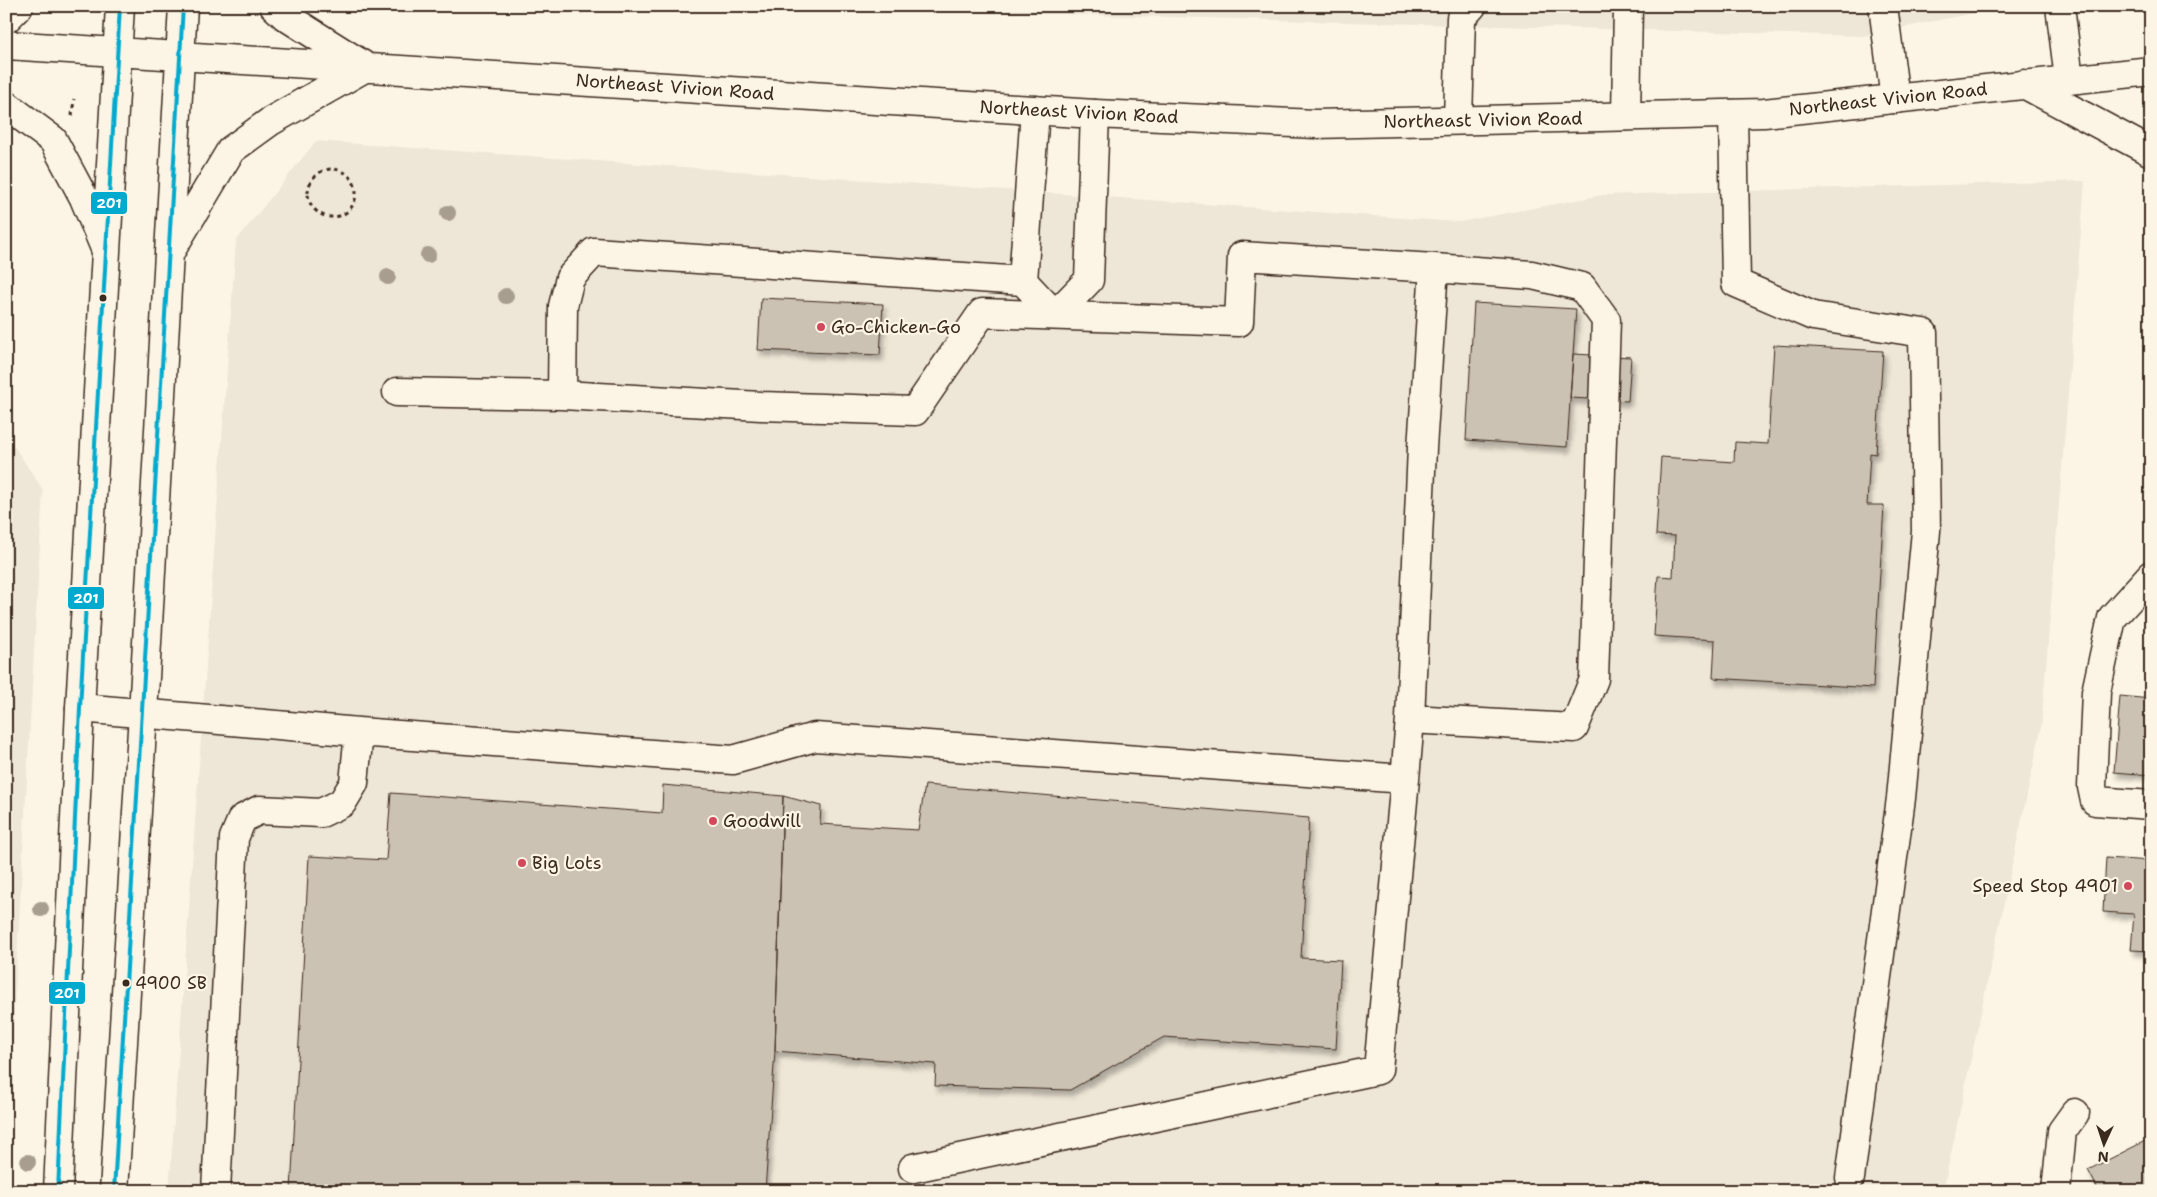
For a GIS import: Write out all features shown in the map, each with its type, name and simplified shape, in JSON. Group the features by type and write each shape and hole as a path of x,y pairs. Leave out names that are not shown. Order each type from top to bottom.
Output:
{"main road":[{"path":"6,19 19,6"},
{"path":"58,1191 80,708 120,6"},
{"path":"168,6 180,55"},
{"path":"114,1191 144,713 183,6"},
{"path":"168,256 231,150 271,122 366,67 284,16 274,6"},
{"path":"1458,120 1461,18 1472,6"},
{"path":"1626,116 1628,6"},
{"path":"1882,6 1894,98"},
{"path":"2060,6 2069,79"},
{"name":"Northeast Vivion Road","path":"6,45 1095,114 1316,124 1764,113 2151,71"},
{"path":"2024,84 2151,152"},
{"path":"6,105 53,140 84,198 106,252"},
{"path":"1023,281 1035,110"},
{"path":"1055,315 1089,280 1095,114"},
{"path":"1732,114 1736,283 1813,316 1923,333 1926,531 1900,798 1850,1178"},
{"path":"562,395 563,306 570,278 594,252 1023,281 1055,315"},
{"path":"397,392 562,395 761,406 915,411 982,313 1240,322 1242,256 1532,276 1582,287 1606,320 1594,679 1574,728 1410,719"},
{"path":"913,1168 1378,1070 1410,719 1422,448 1434,268"},
{"path":"2151,575 2112,618 2096,692 2092,787 2095,801 2151,805"},
{"path":"80,708 358,732 732,760 815,737 1404,779"},
{"path":"216,1191 234,838 242,819 260,810 321,813 342,803 354,783 358,732"},
{"path":"2056,1191 2062,1131 2075,1113"}],"path":[{"path":"330,169 345,172 355,184 356,199 352,206 339,216 324,215 317,211 309,197 311,182 316,175 330,169"}],"shaded area":[{"path":"761,6 2007,6 1863,36"},
{"path":"316,141 1459,222 1603,195 2085,181 2041,729 1943,1191 169,1191 236,241"},
{"path":"6,434 43,490 6,1156"}],"building":[{"name":"Go-Chicken-Go","path":"761,298 883,304 880,355 758,350"},
{"path":"1474,303 1576,309 1567,447 1466,440"},
{"path":"1774,345 1883,351 1876,454 1870,453 1867,505 1884,505 1873,688 1713,678 1715,640 1654,636 1658,576 1673,577 1675,536 1656,535 1661,457 1734,462 1735,442 1768,444"},
{"path":"1573,354 1631,357 1628,401 1570,398"},
{"path":"2120,696 2151,699 2151,775 2114,772"},
{"path":"663,785 783,796 775,1051 765,1191 291,1191 309,856 386,860 391,793 662,813"},
{"path":"925,785 1309,818 1301,958 1341,960 1336,1049 1164,1037 1070,1090 935,1086 936,1064 775,1051 783,796 821,806 820,824 918,830"},
{"name":"Speed Stop 4901","path":"2106,858 2151,861 2151,951 2131,950 2134,914 2103,912"},
{"path":"2151,1138 2151,1191 2099,1191 2088,1170"}],"transit line":[{"name":"201","path":"58,1191 80,708 120,6"},
{"name":"201","path":"114,1191 183,6"}],"place":[{"name":"Go-Chicken-Go","path":"821,327"},
{"name":"Goodwill","path":"713,821"},
{"name":"Big Lots","path":"522,863"},
{"name":"Speed Stop 4901","path":"2128,886"},
{"name":"4900 SB","path":"126,983"}]}
